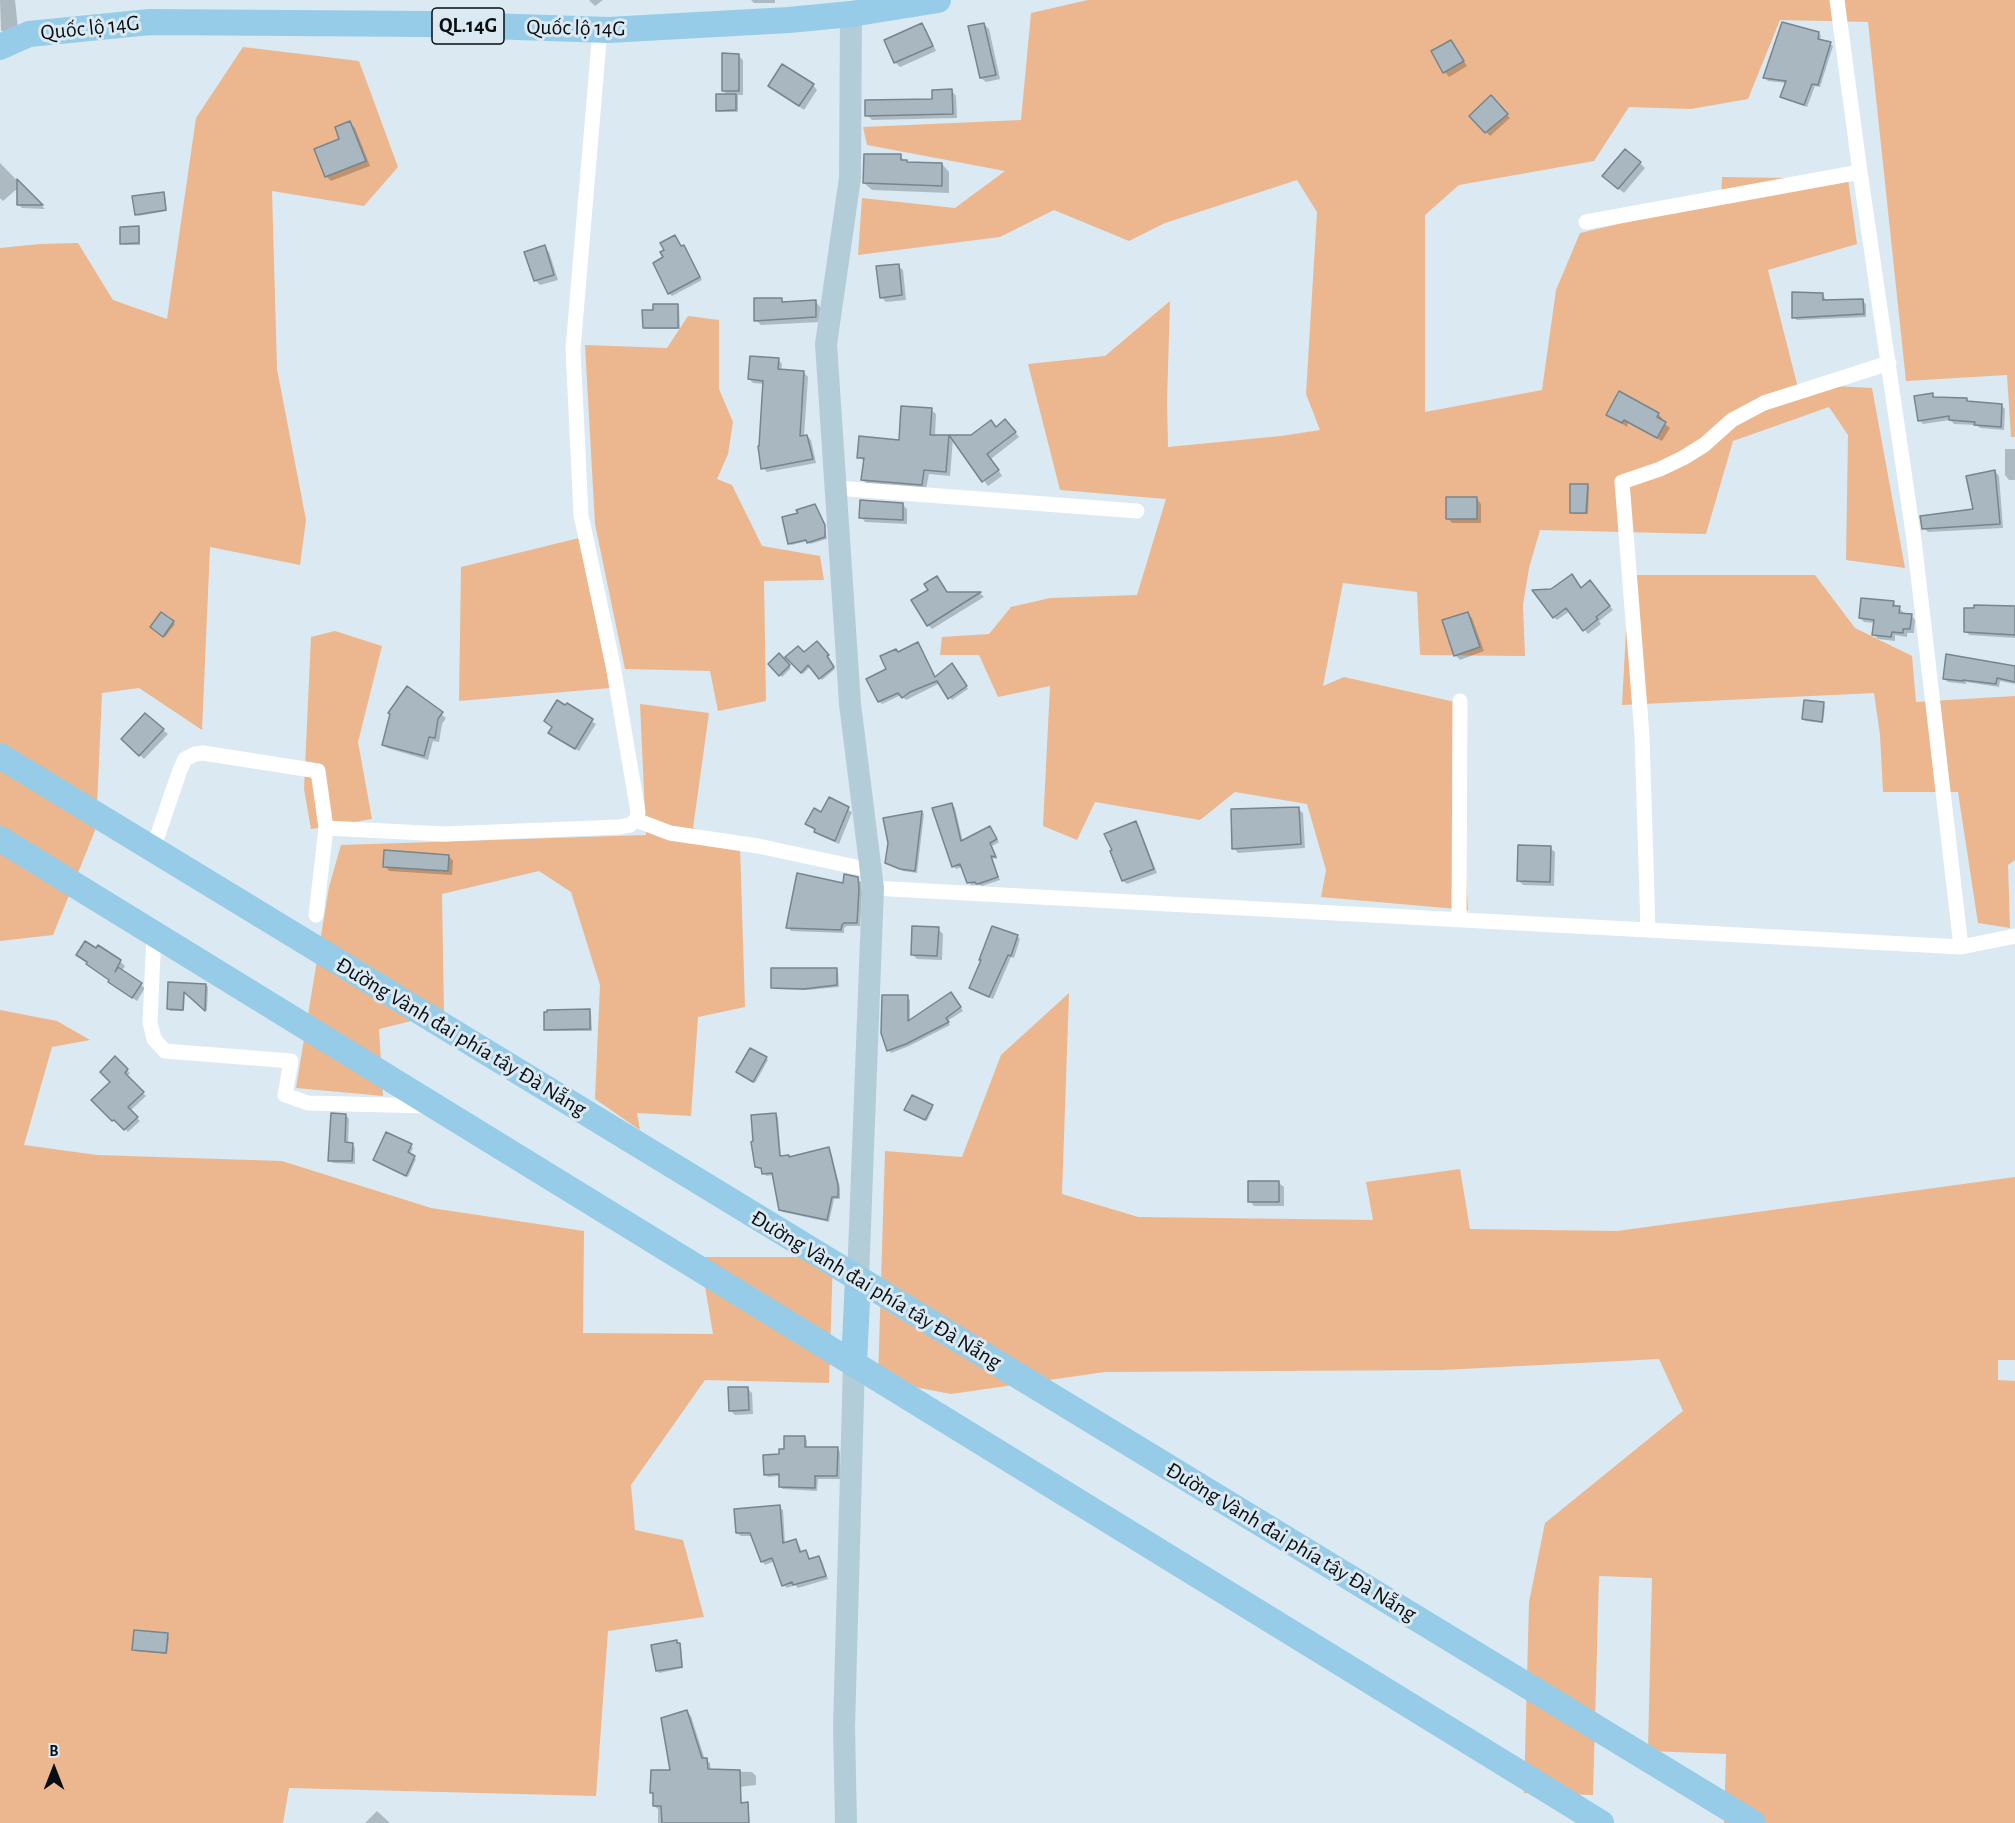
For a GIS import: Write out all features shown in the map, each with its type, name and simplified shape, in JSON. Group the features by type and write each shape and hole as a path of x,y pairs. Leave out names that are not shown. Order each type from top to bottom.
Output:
{"main road":[{"name":"Quốc lộ 14G","path":"0,47 29,34 150,22 428,24 600,30 851,14 938,0"},
{"name":"Đường Vành đai phía tây Đà Nẵng","path":"0,756 1753,1823"},
{"path":"0,839 1601,1823"},
{"path":"854,1364 858,1278"}],"street":[{"path":"1837,0 1914,540 1961,947"},
{"path":"851,14 850,178 826,344 850,704 872,879 858,1278"},
{"path":"326,828 444,834 619,827 630,825 636,820 638,812 613,665 581,515 574,338 600,30"},
{"path":"1586,222 1860,172"},
{"path":"1648,929 1642,735 1622,482 1660,469 1683,458 1704,445 1732,420 1764,403 1889,363"},
{"path":"836,488 1137,511"},
{"path":"1460,701 1460,919"},
{"path":"153,849 185,759 195,754 203,753 318,771 326,828 316,915"},
{"path":"636,820 670,833 758,846 872,879 1460,919 1961,947 2015,936"},
{"path":"154,933 150,1022 154,1039 165,1051 291,1061 285,1095 308,1103 435,1106"},
{"path":"846,1823 844,1727 854,1364"}],"shaded area":[{"path":"1088,0 2015,0 2015,437 2011,437 2007,375 1906,381 1868,22 1780,20 1748,99 1691,109 1629,107 1594,161 1459,185 1425,215 1425,412 1542,390 1556,290 1580,233 1721,200 1722,177 1848,179 1857,244 1768,270 1797,384 1872,388 1905,568 1846,560 1848,435 1829,407 1733,441 1706,534 1540,530 1529,568 1523,605 1525,656 1420,655 1417,592 1343,583 1323,686 1344,677 1455,702 1468,910 1321,897 1326,870 1307,804 1235,792 1200,820 1095,802 1077,840 1043,826 1050,686 998,697 979,655 940,655 942,637 989,634 1011,607 1050,598 1137,595 1166,499 1060,490 1028,364 1105,356 1170,301 1168,447 1320,430 1306,394 1317,212 1297,180 1165,223 1129,241 1054,210 1000,237 858,255 862,198 955,208 1005,171 867,145 863,127 1021,120 1031,13"},
{"path":"243,47 359,61 398,167 364,206 272,191 277,369 306,520 300,565 210,547 202,730 139,688 102,693 96,828 53,935 0,941 0,248 78,243 113,300 167,319 196,118"},
{"path":"688,316 719,320 719,389 733,422 728,454 717,479 732,485 762,546 820,556 824,580 764,581 766,701 718,711 710,671 625,669 595,524 585,345 667,348"},
{"path":"579,538 610,688 459,701 461,567"},
{"path":"1629,575 1815,575 1855,628 1912,656 1916,702 2015,696 2015,860 2008,865 2010,928 1978,923 1958,792 1883,792 1880,735 1874,693 1622,705"},
{"path":"335,631 382,646 358,742 372,819 311,829 304,789 311,637"},
{"path":"640,704 709,713 693,828 740,846 745,1007 698,1017 691,1116 637,1113 640,1130 595,1099 600,985 571,892 539,871 442,894 444,1013 379,1029 383,1096 296,1088 329,887 341,845 646,835"},
{"path":"1069,993 1062,1194 1138,1217 1373,1220 1366,1182 1460,1169 1470,1229 1617,1231 2015,1177 2015,1360 1998,1360 1998,1380 2015,1381 2015,1823 1724,1823 1726,1754 1648,1751 1652,1578 1599,1576 1593,1795 1524,1793 1529,1602 1545,1523 1683,1411 1659,1359 1442,1370 1105,1372 951,1394 878,1380 885,1151 962,1157 1001,1055"},
{"path":"0,1010 57,1021 90,1040 52,1047 24,1145 97,1155 282,1161 431,1208 584,1231 583,1333 713,1334 700,1257 833,1257 829,1383 705,1380 631,1485 635,1530 683,1540 704,1617 608,1631 596,1796 289,1788 283,1823 0,1823"}],"building":[{"path":"1782,22 1819,32 1818,39 1831,42 1818,85 1812,84 1804,105 1780,97 1786,81 1763,78"},
{"path":"922,23 933,46 894,63 884,40"},
{"path":"984,23 996,75 980,78 968,26"},
{"path":"1451,40 1464,61 1443,73 1431,51"},
{"path":"722,53 739,54 739,91 722,91"},
{"path":"782,64 814,84 799,106 768,86"},
{"path":"952,89 953,114 865,116 865,100 932,99 932,90"},
{"path":"716,94 736,94 736,110 716,111"},
{"path":"1491,95 1508,114 1485,133 1469,116"},
{"path":"350,121 366,161 325,177 314,149 339,139 335,127"},
{"path":"1625,149 1641,162 1618,189 1602,176"},
{"path":"864,154 901,154 901,160 907,160 907,162 942,163 942,186 863,183"},
{"path":"17,179 43,205 17,205"},
{"path":"164,192 166,210 135,215 132,196"},
{"path":"139,226 139,243 120,244 120,227"},
{"path":"675,235 681,246 684,245 700,277 668,294 653,263 663,257 660,252 664,250 660,243"},
{"path":"545,245 554,275 534,281 524,252"},
{"path":"899,264 902,295 880,298 876,266"},
{"path":"1792,292 1823,293 1823,300 1863,299 1864,314 1792,318"},
{"path":"754,298 782,298 782,302 816,300 816,317 754,321"},
{"path":"653,304 678,304 678,328 643,328 642,310 653,310"},
{"path":"750,356 779,358 778,369 804,371 800,436 807,435 813,459 761,469 758,446 763,381 748,379"},
{"path":"1619,391 1659,413 1657,417 1666,422 1657,438 1624,420 1622,423 1606,415"},
{"path":"1933,393 1933,397 1967,398 1967,401 2002,404 2001,427 1949,420 1949,416 1918,421 1914,396"},
{"path":"901,406 932,408 930,435 949,435 946,472 924,470 922,485 861,480 864,458 857,458 859,436 899,440"},
{"path":"1005,419 1016,432 987,454 999,470 982,482 949,435 971,435 991,420 996,427"},
{"path":"1995,470 2000,524 1922,529 1920,516 1973,509 1966,476"},
{"path":"1570,484 1588,484 1586,513 1570,513"},
{"path":"1446,497 1477,497 1477,519 1446,519"},
{"path":"860,500 903,503 903,520 859,518"},
{"path":"815,504 825,525 825,537 807,543 806,540 788,544 782,517 798,513 796,510"},
{"path":"1572,574 1581,588 1590,580 1610,606 1583,631 1566,608 1553,618 1532,590 1551,589"},
{"path":"937,576 947,592 981,592 927,626 911,600 928,590 924,584"},
{"path":"1861,598 1894,601 1893,606 1900,606 1899,613 1912,614 1910,629 1903,629 1903,633 1892,632 1891,637 1872,635 1874,620 1859,618"},
{"path":"1974,605 2015,606 2015,635 1964,632 1964,608 1974,608"},
{"path":"161,612 174,621 163,637 150,627"},
{"path":"1468,612 1480,647 1454,656 1442,620"},
{"path":"817,641 829,655 827,656 834,667 819,679 808,665 801,673 785,657 798,646 804,652"},
{"path":"918,642 935,677 952,663 967,686 948,699 937,681 910,692 902,698 898,693 878,702 866,679 886,669 880,656 896,649 898,652"},
{"path":"779,653 790,665 779,676 768,664"},
{"path":"1946,654 2015,666 2015,682 1997,678 1996,684 1943,679"},
{"path":"407,686 443,712 438,719 435,738 429,737 424,756 382,745 390,714 388,713"},
{"path":"557,700 565,705 567,703 593,719 575,749 548,733 552,727 544,721"},
{"path":"1804,700 1824,702 1822,722 1802,719"},
{"path":"145,713 164,729 139,756 121,739"},
{"path":"829,797 849,807 835,841 814,832 815,829 805,824 814,808 821,812"},
{"path":"952,803 961,841 990,826 997,839 990,843 996,857 991,856 998,877 978,884 967,883 960,864 952,867 932,808"},
{"path":"1299,807 1301,844 1232,849 1231,809"},
{"path":"922,811 915,871 900,869 885,863 888,843 883,818"},
{"path":"1136,821 1154,869 1122,881 1104,834"},
{"path":"1518,845 1551,846 1550,882 1517,881"},
{"path":"384,850 449,855 448,871 383,867"},
{"path":"797,873 843,883 844,874 858,877 857,923 844,923 841,930 786,928"},
{"path":"912,926 939,927 937,956 911,955"},
{"path":"992,926 1018,935 1011,956 1008,955 989,997 969,988"},
{"path":"85,941 96,948 98,945 121,960 115,972 118,967 142,983 132,998 108,982 109,980 76,955"},
{"path":"771,968 837,968 837,985 804,989 771,988"},
{"path":"168,982 206,984 205,1011 184,992 183,1010 167,1009"},
{"path":"951,992 961,1007 946,1018 949,1022 887,1051 881,1033 882,995 908,995 908,1021"},
{"path":"590,1009 590,1029 544,1030 544,1012 547,1010"},
{"path":"750,1048 767,1057 753,1082 736,1072"},
{"path":"115,1056 128,1069 125,1073 144,1092 128,1107 138,1117 124,1130 91,1100 110,1082 100,1072"},
{"path":"912,1095 933,1105 925,1120 904,1110"},
{"path":"331,1113 346,1114 345,1142 353,1143 352,1161 328,1161"},
{"path":"776,1113 780,1156 789,1155 789,1157 829,1147 838,1185 838,1197 832,1197 827,1220 779,1210 772,1173 762,1174 761,1168 755,1167 751,1142 753,1141 751,1115"},
{"path":"386,1132 412,1144 408,1152 415,1156 406,1176 373,1160"},
{"path":"1248,1181 1279,1181 1279,1202 1248,1202"},
{"path":"728,1387 748,1387 749,1410 729,1411"},
{"path":"784,1436 805,1436 805,1447 838,1447 837,1476 815,1476 815,1488 779,1487 779,1474 764,1475 763,1455 779,1454 779,1449 784,1449"},
{"path":"780,1505 783,1543 796,1539 800,1552 806,1550 809,1559 819,1556 826,1576 782,1586 772,1558 761,1562 750,1533 736,1533 734,1509"},
{"path":"134,1630 168,1633 166,1653 132,1650"},
{"path":"677,1640 677,1643 680,1643 682,1667 656,1671 651,1645"},
{"path":"687,1710 702,1758 707,1758 708,1769 740,1770 741,1803 748,1802 749,1823 662,1823 661,1806 653,1806 653,1793 650,1793 651,1770 670,1770 661,1718"}]}
